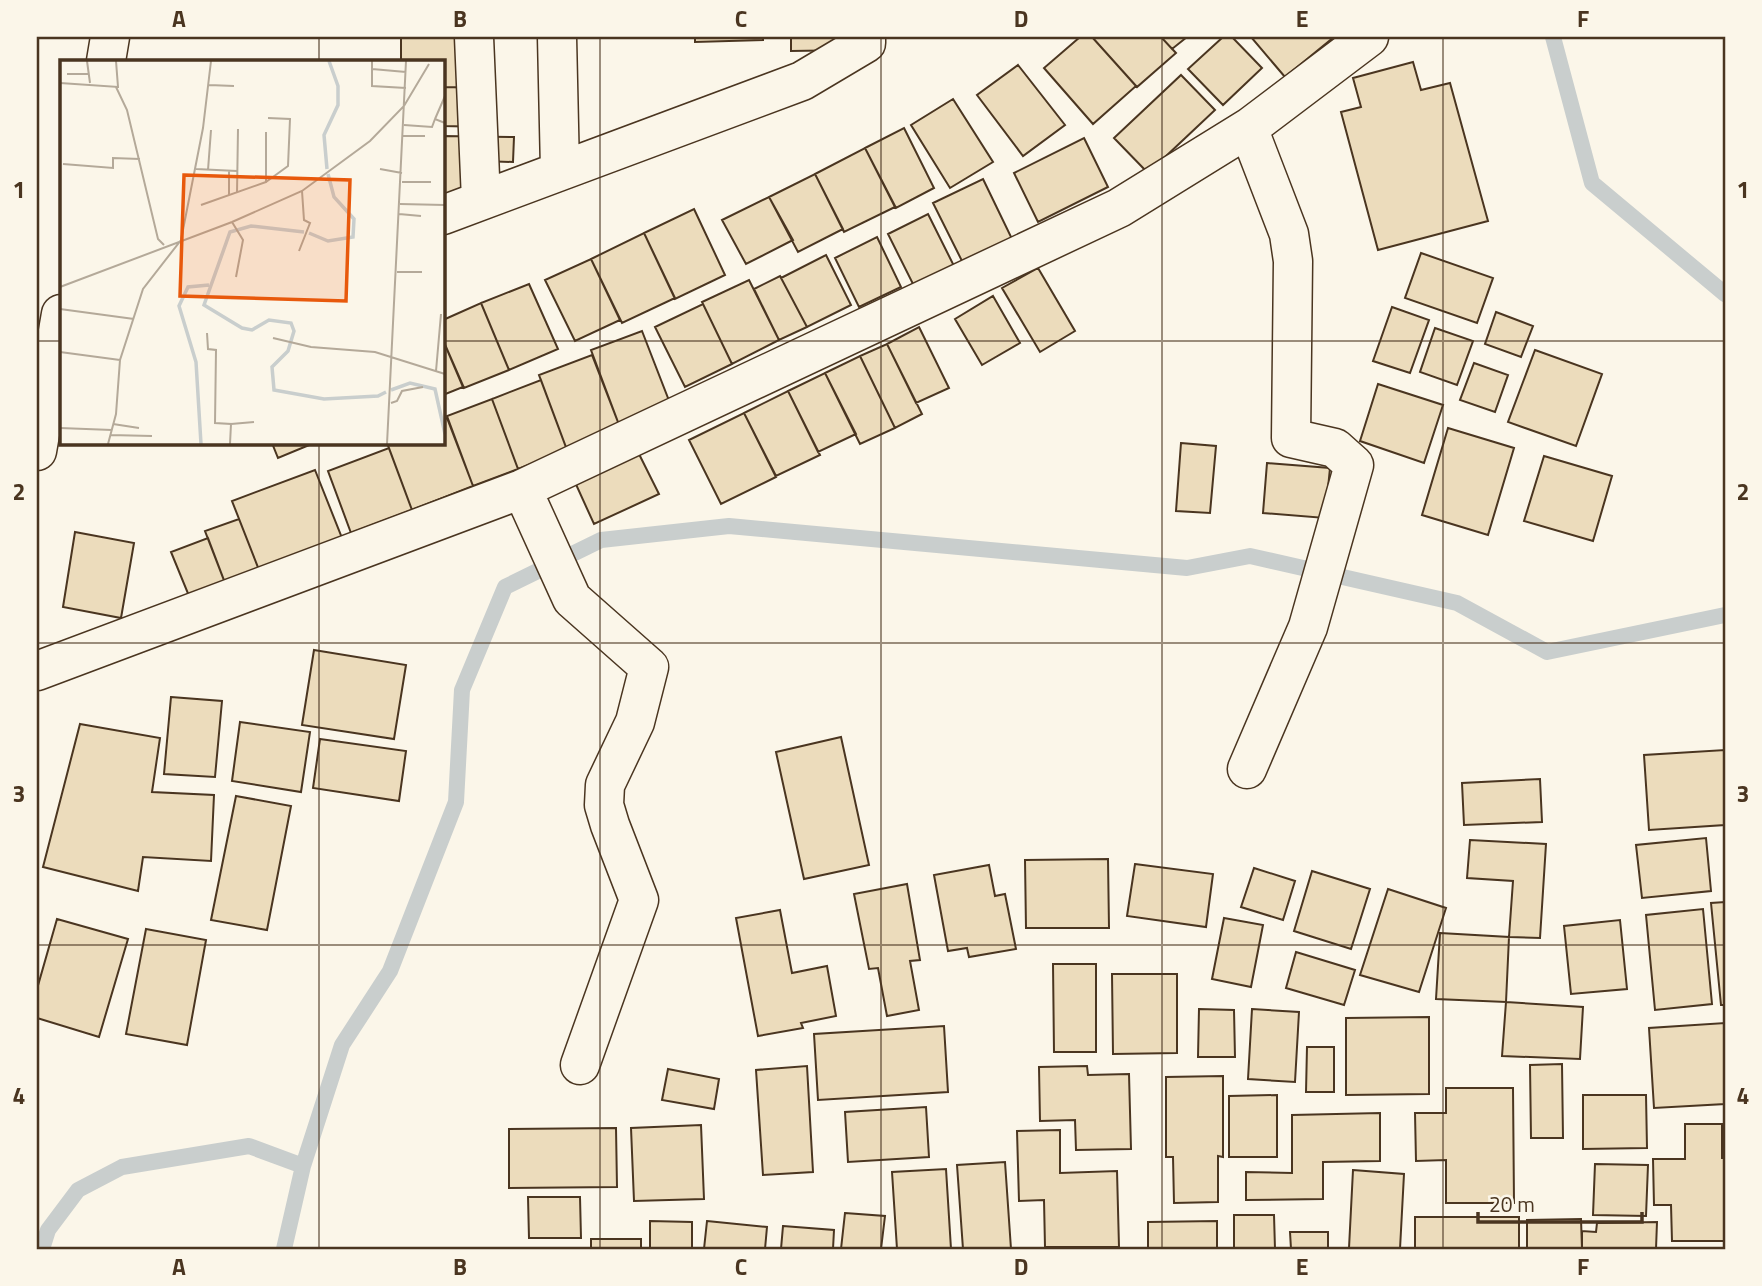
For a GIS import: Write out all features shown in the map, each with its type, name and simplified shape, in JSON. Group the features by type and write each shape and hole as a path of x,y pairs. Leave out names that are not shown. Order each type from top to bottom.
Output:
{"street":[{"path":"106,60 110,37"},
{"path":"474,37 481,200"},
{"path":"557,37 560,170"},
{"path":"37,671 522,489 1119,208 1250,127 1369,37"},
{"path":"444,215 802,81 869,39"},
{"path":"1247,769 1308,627 1354,465 1335,448 1291,438 1291,247 1289,234 1250,127"},
{"path":"37,451 60,320"},
{"path":"522,489 572,599 649,667 635,722 606,785 604,805 639,900 580,1065"}],"building":[{"path":"401,37 487,37 487,88 444,87 444,60 401,60"},
{"path":"695,37 763,37 763,40 695,42"},
{"path":"791,37 854,37 854,50 791,51"},
{"path":"1080,37 1092,37 1136,86 1093,124 1044,68"},
{"path":"1092,37 1161,37 1176,53 1137,87"},
{"path":"1161,37 1187,37 1172,49"},
{"path":"1223,37 1232,37 1262,68 1223,105 1188,69"},
{"path":"1251,37 1334,37 1285,77"},
{"path":"1413,62 1421,90 1450,83 1488,221 1378,250 1341,112 1361,107 1353,78"},
{"path":"1018,65 1065,125 1023,156 977,95"},
{"path":"1181,75 1215,110 1148,173 1114,138"},
{"path":"444,87 487,88 487,127 444,126"},
{"path":"953,99 993,162 950,188 911,125"},
{"path":"904,128 934,188 896,208 865,148"},
{"path":"444,136 514,137 513,162 482,161 482,195 444,195"},
{"path":"1084,138 1108,187 1038,222 1014,173"},
{"path":"865,148 895,207 844,232 815,174"},
{"path":"815,174 843,229 798,252 769,197"},
{"path":"983,179 1013,241 964,265 933,203"},
{"path":"769,197 793,240 746,264 722,220"},
{"path":"694,209 725,275 675,299 644,233"},
{"path":"928,214 954,266 914,286 888,234"},
{"path":"644,233 675,298 622,323 591,259"},
{"path":"877,237 901,287 859,307 835,258"},
{"path":"1421,253 1493,278 1477,323 1405,298"},
{"path":"826,255 851,305 807,327 781,278"},
{"path":"591,259 620,320 575,341 545,280"},
{"path":"1038,268 1075,331 1040,352 1002,288"},
{"path":"780,276 807,327 779,340 754,289"},
{"path":"749,280 779,340 732,364 702,302"},
{"path":"529,284 558,349 509,370 481,303"},
{"path":"993,296 1020,343 982,365 955,319"},
{"path":"481,303 509,370 464,388 444,342 444,320"},
{"path":"703,304 732,364 685,387 655,327"},
{"path":"1392,307 1429,320 1410,373 1373,361"},
{"path":"1496,312 1533,326 1521,357 1485,344"},
{"path":"919,327 949,388 916,403 887,344"},
{"path":"1435,328 1473,341 1457,385 1420,372"},
{"path":"642,331 673,411 621,430 591,350"},
{"path":"444,342 463,387 444,395"},
{"path":"887,344 922,414 895,428 860,356"},
{"path":"1535,350 1602,374 1576,446 1508,422"},
{"path":"592,355 621,430 567,450 539,375"},
{"path":"860,356 895,428 860,444 825,373"},
{"path":"1474,363 1508,375 1495,412 1460,400"},
{"path":"825,373 856,434 818,452 788,391"},
{"path":"541,380 567,450 518,469 492,399"},
{"path":"1378,384 1443,405 1424,463 1360,441"},
{"path":"788,391 820,455 776,476 744,413"},
{"path":"492,399 518,469 473,486 447,416"},
{"path":"744,413 776,477 721,504 689,440"},
{"path":"447,418 473,486 412,510 387,444 444,444 444,420"},
{"path":"1448,428 1514,448 1488,535 1422,515"},
{"path":"1181,443 1216,446 1210,513 1176,511"},
{"path":"272,444 312,444 278,458"},
{"path":"389,448 412,510 351,533 328,471"},
{"path":"637,450 659,494 594,524 574,480"},
{"path":"1544,456 1612,476 1593,541 1524,521"},
{"path":"1267,463 1330,468 1325,518 1263,513"},
{"path":"315,470 342,538 259,570 232,501"},
{"path":"239,519 259,570 225,583 205,531"},
{"path":"75,532 134,543 121,618 63,607"},
{"path":"208,538 225,583 189,596 171,552"},
{"path":"314,650 406,665 394,739 302,725"},
{"path":"171,697 222,701 215,777 164,774"},
{"path":"240,722 310,732 301,792 232,781"},
{"path":"80,724 160,738 152,792 214,795 211,861 143,857 138,891 43,867"},
{"path":"841,737 869,865 804,879 776,752"},
{"path":"320,739 406,751 399,801 313,788"},
{"path":"1725,750 1725,825 1649,830 1644,755"},
{"path":"1540,779 1542,822 1464,825 1462,783"},
{"path":"236,796 291,806 267,930 211,920"},
{"path":"1706,838 1711,891 1642,898 1636,845"},
{"path":"1470,840 1546,844 1540,938 1509,937 1513,881 1467,878"},
{"path":"1108,859 1109,928 1026,928 1025,860"},
{"path":"1135,864 1213,874 1206,927 1127,916"},
{"path":"989,865 995,896 1005,894 1016,949 969,957 967,948 948,951 934,875"},
{"path":"1254,868 1295,881 1283,920 1241,907"},
{"path":"1312,871 1370,889 1351,949 1294,931"},
{"path":"907,884 920,960 910,961 919,1010 887,1016 878,968 869,969 854,894"},
{"path":"1388,889 1446,908 1419,992 1360,975"},
{"path":"1725,902 1725,1005 1721,1005 1711,903"},
{"path":"1703,909 1712,1004 1655,1010 1646,915"},
{"path":"780,910 792,973 827,966 836,1016 801,1023 803,1028 758,1036 736,918"},
{"path":"1224,918 1263,925 1251,987 1212,979"},
{"path":"57,919 128,939 99,1037 37,1018 37,989"},
{"path":"1620,920 1627,989 1571,994 1564,926"},
{"path":"146,929 206,940 187,1045 126,1034"},
{"path":"1440,933 1509,937 1506,1002 1436,999"},
{"path":"1296,952 1355,970 1344,1005 1286,988"},
{"path":"1053,964 1096,964 1096,1052 1054,1052"},
{"path":"1112,974 1177,974 1177,1053 1113,1054"},
{"path":"1506,1002 1583,1007 1580,1059 1502,1056"},
{"path":"1199,1009 1234,1010 1235,1057 1198,1057"},
{"path":"1252,1009 1299,1012 1295,1082 1248,1079"},
{"path":"1429,1017 1429,1094 1346,1095 1346,1018"},
{"path":"1725,1023 1725,1104 1654,1108 1649,1028"},
{"path":"944,1026 948,1092 818,1100 814,1034"},
{"path":"1307,1047 1334,1047 1334,1092 1306,1092"},
{"path":"1562,1064 1563,1138 1531,1138 1530,1065"},
{"path":"807,1066 813,1172 763,1175 756,1070"},
{"path":"1087,1066 1088,1075 1129,1074 1131,1149 1076,1150 1075,1120 1040,1121 1039,1067"},
{"path":"668,1069 719,1079 714,1109 662,1100"},
{"path":"1223,1076 1223,1157 1218,1156 1218,1202 1174,1203 1173,1157 1166,1157 1166,1077"},
{"path":"1446,1088 1513,1088 1514,1203 1446,1203 1446,1160 1416,1161 1415,1113 1446,1113"},
{"path":"1277,1095 1277,1157 1229,1157 1229,1096"},
{"path":"1583,1095 1646,1095 1647,1148 1583,1149"},
{"path":"926,1107 929,1157 848,1162 845,1112"},
{"path":"1380,1113 1380,1161 1323,1162 1323,1199 1246,1200 1246,1172 1292,1173 1292,1115"},
{"path":"1685,1124 1722,1124 1722,1158 1725,1158 1724,1241 1672,1241 1671,1205 1654,1205 1653,1159 1685,1159"},
{"path":"701,1125 704,1199 634,1201 631,1128"},
{"path":"616,1128 617,1187 509,1188 509,1129"},
{"path":"1060,1130 1060,1173 1117,1171 1119,1247 1045,1247 1044,1200 1019,1201 1017,1131"},
{"path":"1005,1162 1011,1249 963,1249 957,1165"},
{"path":"1595,1164 1648,1165 1646,1216 1593,1215"},
{"path":"946,1169 951,1249 897,1249 892,1172"},
{"path":"1353,1170 1404,1174 1400,1249 1349,1248"},
{"path":"528,1197 580,1197 581,1238 529,1238"},
{"path":"845,1213 885,1216 881,1249 841,1249"},
{"path":"1234,1215 1274,1215 1275,1249 1234,1249"},
{"path":"1415,1217 1519,1217 1519,1249 1415,1249"},
{"path":"1581,1219 1582,1249 1527,1249 1527,1220"},
{"path":"650,1221 692,1222 692,1249 650,1249"},
{"path":"707,1221 767,1227 765,1249 704,1249"},
{"path":"1217,1221 1217,1249 1148,1249 1148,1222"},
{"path":"1657,1222 1656,1249 1582,1249 1582,1231 1596,1232 1597,1223"},
{"path":"783,1226 834,1230 833,1249 781,1249"},
{"path":"1290,1232 1328,1232 1328,1249 1291,1249"},
{"path":"591,1239 641,1239 641,1249 591,1249"}],"waterway":[{"path":"1553,37 1592,183 1725,294"},
{"path":"284,1249 303,1166 342,1045 390,971 456,802 462,690 505,587 601,540 729,526 1187,568 1250,556 1457,603 1547,652 1725,615"},
{"path":"42,1249 48,1230 78,1190 122,1167 249,1146 303,1166"}]}
